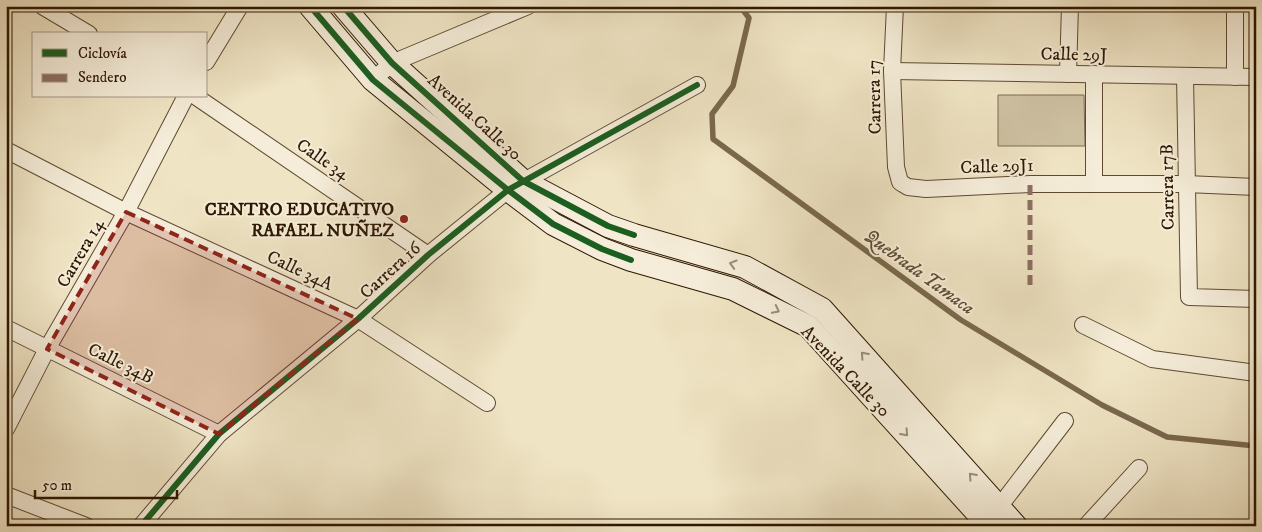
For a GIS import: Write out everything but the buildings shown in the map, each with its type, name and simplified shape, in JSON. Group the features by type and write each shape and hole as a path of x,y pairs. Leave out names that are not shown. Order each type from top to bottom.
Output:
{"main road":[{"name":"Avenida Calle 30","path":"310,6 373,80 516,186"},
{"name":"Avenida Calle 30","path":"343,6 392,63 553,224 602,249 631,260 733,289 808,326 994,516 1016,526"}],"street":[{"path":"42,6 86,32"},
{"path":"208,59 240,6"},
{"path":"373,80 392,63 528,6"},
{"name":"Carrera 17","path":"895,6 892,71 896,167 902,184"},
{"path":"1068,74 1070,6"},
{"path":"1235,6 1235,76"},
{"name":"Calle 29J","path":"892,71 1256,77"},
{"path":"1094,74 1094,184"},
{"name":"Carrera 17B","path":"1185,76 1189,297 1256,299"},
{"name":"Carrera 16","path":"141,526 219,434 358,319 428,255 516,186 696,85"},
{"name":"Carrera 14","path":"6,429 47,349 126,212 185,98"},
{"name":"Calle 34","path":"198,98 428,255"},
{"name":"Calle 34A","path":"6,150 126,212 358,319 487,403"},
{"name":"Calle 29J1","path":"902,184 908,187 926,189 1030,184 1186,184 1256,187"},
{"path":"1084,325 1152,359 1256,373"},
{"name":"Calle 34B","path":"6,328 219,434"},
{"path":"994,516 1065,421"},
{"path":"1086,526 1139,468"},
{"path":"6,495 86,526"}],"highlighted area":[{"path":"126,212 358,319 219,434 47,349"}],"shaded area":[{"path":"998,95 1084,95 1085,146 998,146"}],"waterway":[{"name":"Quebrada Tamaca","path":"740,6 749,18 733,86 712,114 713,139 961,320 1102,405 1167,437 1256,446"}],"marked path":[{"path":"1030,184 1030,285"}],"cycle path":[{"path":"310,6 373,80 508,190 553,224 602,249 631,260"},
{"path":"343,6 392,63 523,181 608,226 634,235"},
{"path":"141,526 219,434 358,319 428,255 508,190 697,85"}],"place":[{"name":"CENTRO EDUCATIVO RAFAEL NUÑEZ","path":"404,219"}]}
